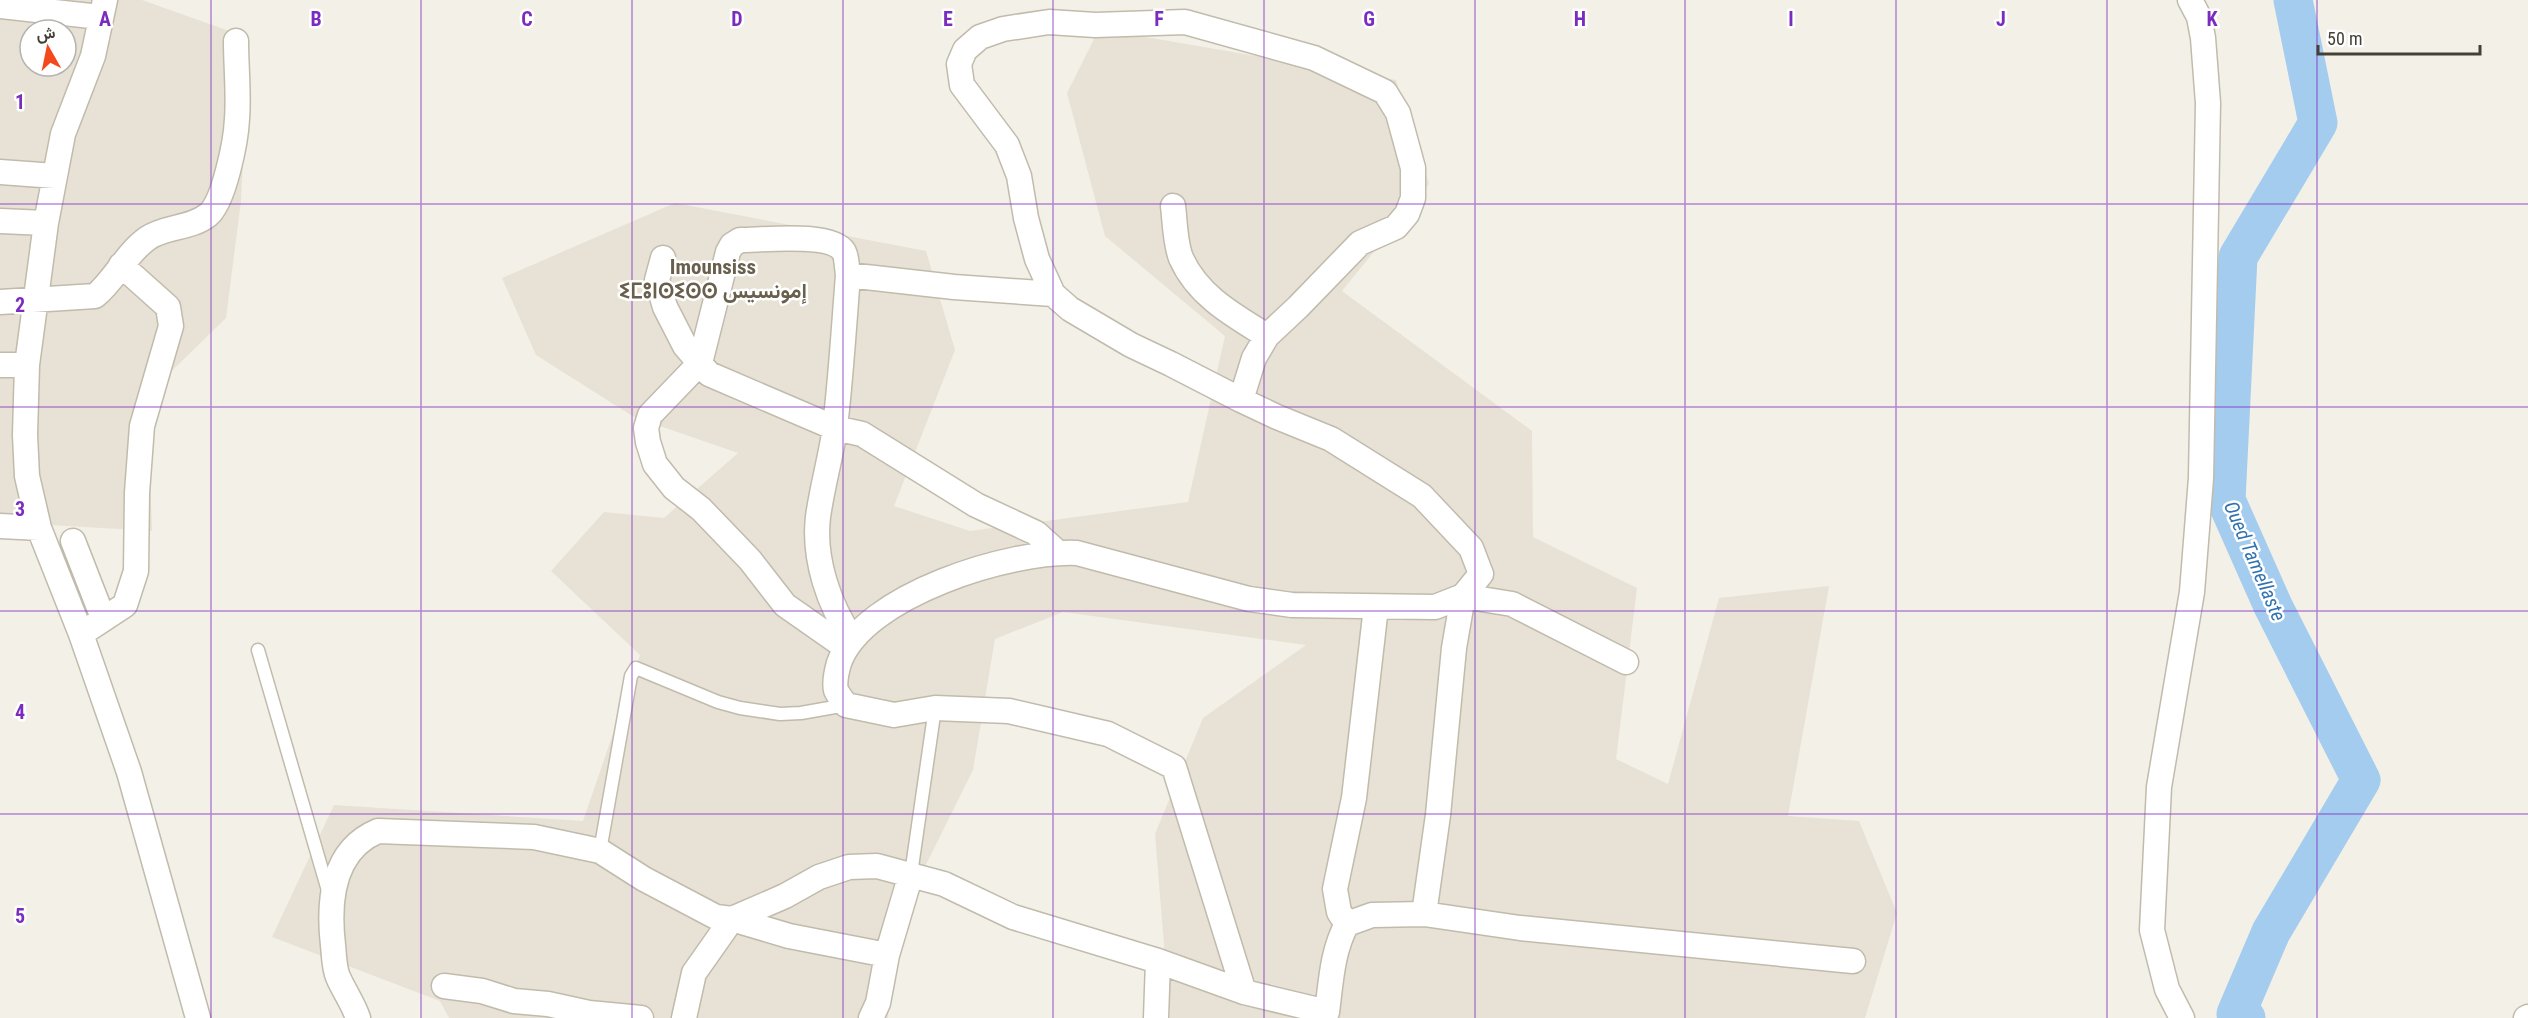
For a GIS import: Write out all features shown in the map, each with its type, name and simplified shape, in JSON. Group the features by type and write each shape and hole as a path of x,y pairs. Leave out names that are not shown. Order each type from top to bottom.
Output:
{"street":[{"path":"0,6 102,8 93,56 63,134 46,223 27,365 25,435 27,476 39,528 81,634 129,772 198,1018"},
{"path":"2182,1018 2167,989 2152,930 2159,787 2192,592 2201,478 2208,103 2203,38 2197,6"},
{"path":"1241,400 1254,358 1268,336 1360,243 1396,227 1407,214 1413,198 1413,168 1398,113 1385,92 1314,58 1185,22 1095,25 1049,22 1003,28 980,37 965,50 959,64 962,85 1007,145 1019,176 1026,218 1037,259 1053,294 1070,309 1131,345 1241,400 1277,417 1331,439 1422,496 1471,548 1479,565 1481,574 1463,596 1435,607 1320,606 1259,601 1077,553 1057,552 1006,562 935,583 863,626 848,643 837,669 836,689 846,705 894,715 935,708 1009,711 1108,734 1174,767 1244,992"},
{"path":"0,302 95,296 148,238 197,222 210,214 217,202 226,174 237,120 236,41"},
{"path":"0,172 55,176"},
{"path":"1173,206 1180,256 1199,286 1221,307 1268,336"},
{"path":"0,221 46,223"},
{"path":"812,239 831,242 844,252 848,275 835,428 818,516 817,542 830,597 848,643 785,605 750,560 701,509 674,488 655,464 646,428 650,415 700,363 728,252 732,245 740,240 812,239"},
{"path":"663,258 657,280 665,307 685,346 709,374 835,428 862,434 976,505 1036,533 1057,552"},
{"path":"81,634 125,605 136,571 137,493 142,426 171,326 168,307 121,265"},
{"path":"848,275 954,287 1053,294"},
{"path":"0,365 27,365"},
{"path":"0,526 39,528"},
{"path":"73,541 103,618"},
{"path":"1463,596 1512,604 1626,662"},
{"path":"1424,914 1438,815 1454,648 1463,596"},
{"path":"1347,924 1339,912 1335,889 1354,798 1376,606"},
{"path":"358,1018 337,975 331,901 344,857 366,836 378,831 534,837 600,851 644,879 716,917 732,919 789,936 887,955"},
{"path":"684,1018 694,973 732,919 785,896 819,877 849,867 877,866 944,884 1013,917 1158,961 1244,992 1334,1015 1334,954 1347,924 1372,915 1424,914 1520,928 1853,961"},
{"path":"871,1018 878,1003 887,955 911,874"},
{"path":"1156,1018 1158,961"},
{"path":"444,986 482,991 514,1001 548,1004 589,1013 641,1018"}],"lane":[{"path":"258,650 331,901"},
{"path":"600,851 631,676 636,668 718,702 741,708 780,714 801,713 846,705"},
{"path":"911,874 935,708"}],"shaded area":[{"path":"0,0 142,0 249,38 241,201 226,318 147,395 152,531 0,522"},
{"path":"1099,29 1396,80 1429,184 1342,291 1532,431 1533,537 1637,588 1616,759 1668,784 1719,598 1829,586 1788,816 1859,821 1897,913 1865,1018 1170,1018 1155,834 1203,718 1306,645 1063,612 995,639 973,770 894,929 888,1018 449,1018 440,1001 272,937 334,805 583,821 640,655 551,571 604,512 664,518 738,453 634,417 536,355 502,278 675,203 926,251 955,350 894,506 970,531 1188,502 1225,336 1105,236 1067,93"}],"waterway":[{"name":"Oued Tamellaste","path":"2246,1018 2236,1014 2271,932 2361,780 2273,606 2226,500 2238,257 2318,123 2293,0"}],"district":[{"name":"Imounsiss ⵉⵎⵓⵏⵙⵉⵙⵙ إمونسيس","path":"713,279"}]}
